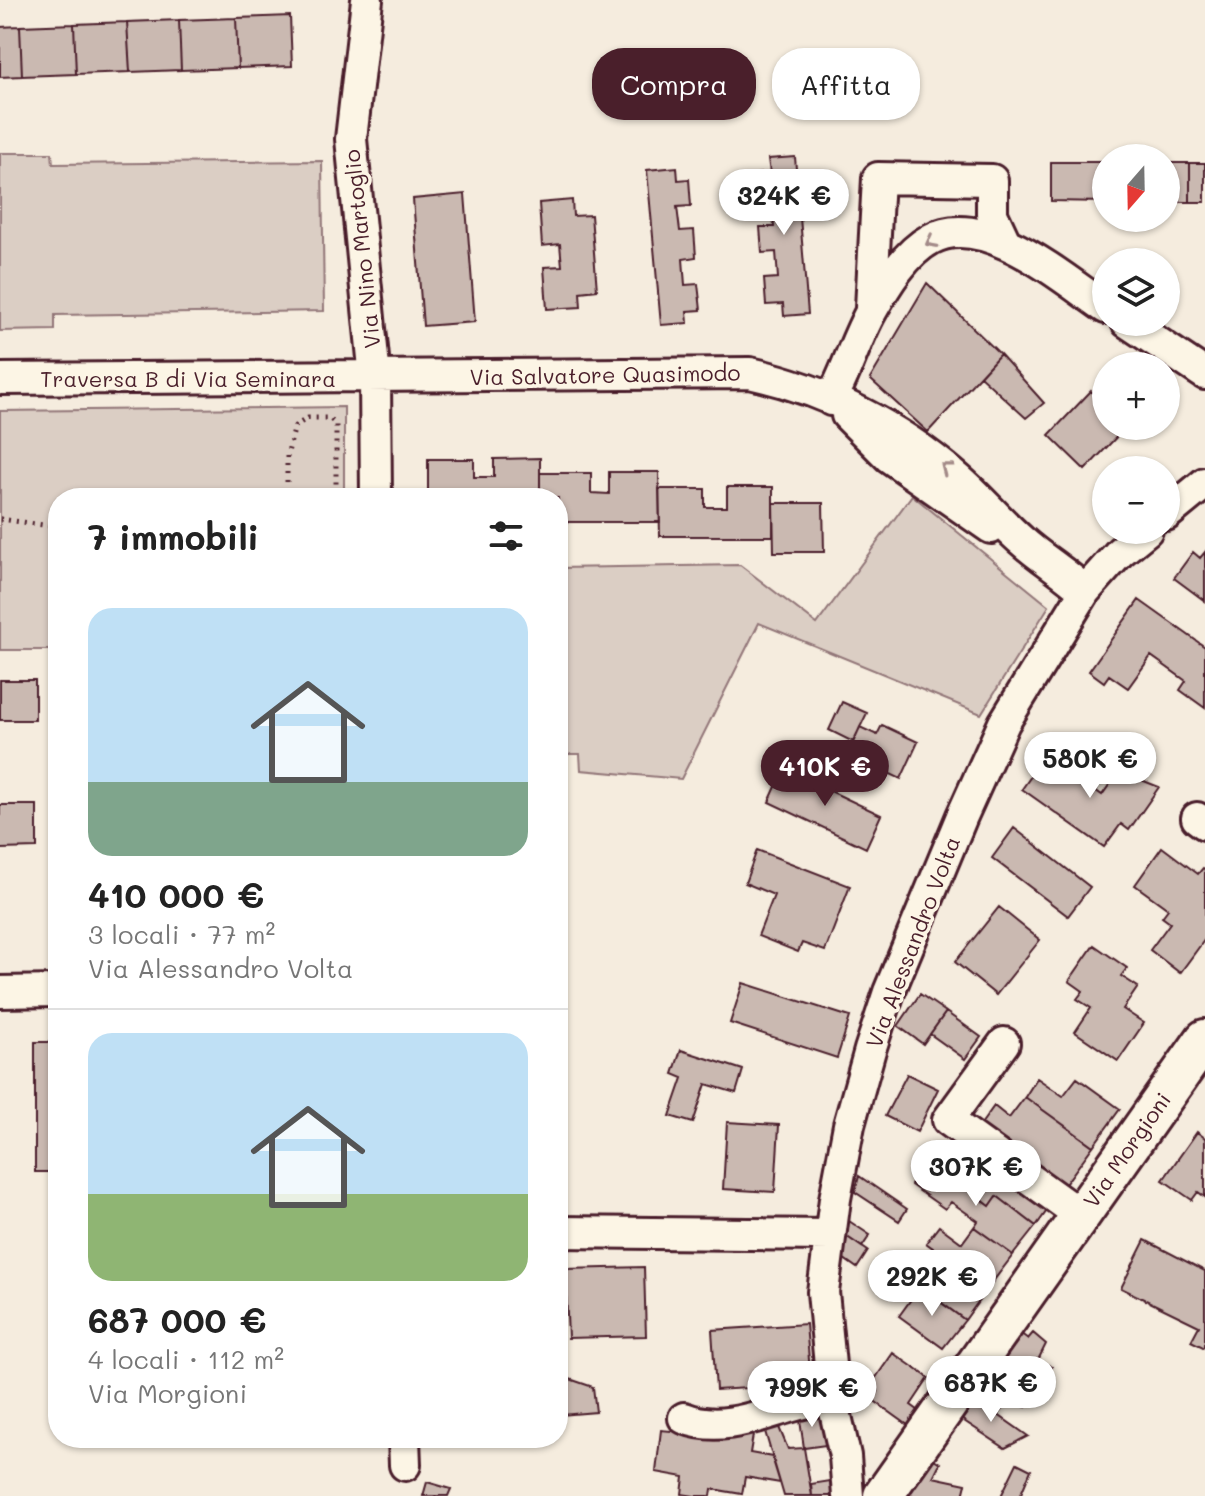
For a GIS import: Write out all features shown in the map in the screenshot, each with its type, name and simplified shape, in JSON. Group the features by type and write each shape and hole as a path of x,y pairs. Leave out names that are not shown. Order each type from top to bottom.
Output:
{"main road":[{"name":"Via Morgioni","path":"871,1496 1080,1215 1205,1039"}],"street":[{"name":"Via Nino Martoglio","path":"367,0 351,139 375,378 376,488"},
{"path":"870,312 878,178 992,180 992,214 1005,242"},
{"path":"831,400 844,377 870,312 913,253 932,238 957,231 979,233 1005,242 1092,299"},
{"path":"1148,336 1205,374"},
{"name":"Via Salvatore Quasimodo","path":"375,378 750,373 786,381 886,425 909,439 957,477 1022,541 1085,591"},
{"name":"Traversa B di Via Seminara","path":"0,379 375,378"},
{"path":"1180,504 1205,483"},
{"name":"Via Alessandro Volta","path":"871,1496 864,1480 845,1456 834,1399 823,1292 849,1125 889,992 1004,723 1085,591 1130,544"},
{"path":"0,992 48,991"},
{"path":"1004,1043 948,1120 1080,1215"},
{"path":"568,1232 830,1235"},
{"path":"684,1418 714,1425 776,1412 797,1404 834,1399"}],"path":[{"path":"287,488 287,456 295,426 308,418 329,418 336,424 336,488"},
{"path":"0,519 48,526"}],"shaded area":[{"path":"0,153 52,153 53,164 322,161 324,311 55,315 55,330 0,331"},
{"path":"344,407 344,488 48,488 48,650 0,650 0,411"},
{"path":"912,495 1049,606 981,714 759,623 681,779 581,770 580,754 568,754 568,568 740,565 817,624"}],"building":[{"path":"290,16 292,66 238,68 236,18"},
{"path":"236,18 238,68 181,70 179,20"},
{"path":"179,20 181,70 130,72 127,22"},
{"path":"127,22 130,72 76,74 74,24"},
{"path":"74,24 76,74 22,76 20,26"},
{"path":"20,26 22,76 0,77 0,27"},
{"path":"795,157 808,314 784,316 783,304 766,305 764,279 778,278 776,252 762,253 760,227 774,227 772,199 759,200 757,174 770,173 768,159"},
{"path":"1051,162 1092,162 1092,202 1051,201"},
{"path":"1180,163 1190,163 1190,202 1180,202"},
{"path":"1190,163 1205,163 1205,202 1190,202"},
{"path":"677,167 678,180 689,179 691,206 677,207 680,231 694,230 696,257 683,259 685,285 698,284 701,310 687,311 688,323 661,325 647,170"},
{"path":"465,194 475,322 423,326 413,199"},
{"path":"572,200 573,216 591,215 597,290 580,292 581,307 547,309 544,267 562,266 560,244 542,246 539,203"},
{"path":"927,283 1000,354 928,432 870,379"},
{"path":"1000,354 1044,403 1026,418 980,376"},
{"path":"1091,391 1092,440 1114,440 1098,456 1092,456 1092,463 1085,470 1049,435"},
{"path":"540,458 540,488 428,488 428,459 474,459 474,477 494,477 494,459"},
{"path":"609,472 659,472 660,522 568,522 568,488 540,488 540,473 591,473 591,493 609,494"},
{"path":"727,487 773,487 773,536 660,536 659,489 705,489 705,507 727,507"},
{"path":"773,503 823,503 824,552 774,552"},
{"path":"1193,552 1200,558 1205,552 1205,601 1174,578"},
{"path":"1139,600 1205,647 1205,708 1180,690 1186,681 1151,656 1128,688 1109,675 1104,682 1089,671"},
{"path":"0,680 35,680 35,720 0,720"},
{"path":"842,702 867,713 853,742 829,730"},
{"path":"882,725 918,742 901,779 848,754 860,727 877,735"},
{"path":"1046,755 1102,795 1119,771 1159,787 1129,830 1121,824 1104,847 1022,789"},
{"path":"784,769 881,815 866,848 769,802"},
{"path":"0,805 37,805 37,848 0,849"},
{"path":"1014,828 1090,887 1068,916 992,858"},
{"path":"1162,847 1198,874 1205,869 1205,939 1180,973 1150,950 1170,923 1162,917 1168,909 1135,885"},
{"path":"757,850 850,886 825,951 802,943 798,952 758,936 774,895 745,883"},
{"path":"999,907 1040,940 996,995 955,962"},
{"path":"1094,945 1127,968 1121,976 1138,987 1123,1009 1144,1023 1118,1061 1075,1032 1091,1008 1077,999 1083,991 1069,981"},
{"path":"743,983 850,1017 837,1058 730,1023"},
{"path":"920,994 946,1012 923,1044 898,1026"},
{"path":"946,1012 981,1037 965,1059 930,1034"},
{"path":"35,1042 48,1042 48,1172 35,1172"},
{"path":"681,1050 743,1070 736,1093 706,1084 693,1123 670,1116 683,1078 673,1074"},
{"path":"907,1074 938,1089 917,1132 885,1116"},
{"path":"1037,1078 1063,1096 1077,1078 1120,1109 1093,1146 1025,1097"},
{"path":"1025,1097 1093,1146 1063,1187 979,1127 994,1106 1009,1118"},
{"path":"727,1122 779,1125 775,1192 723,1189"},
{"path":"1197,1132 1205,1138 1205,1197 1198,1192 1192,1200 1163,1180"},
{"path":"966,1141 1051,1205 1036,1226 997,1196 990,1206 943,1170"},
{"path":"929,1161 990,1206 997,1196 1036,1226 1013,1255 974,1227 978,1221 951,1202 945,1209 911,1185"},
{"path":"859,1176 907,1209 899,1221 855,1192"},
{"path":"849,1221 870,1235 862,1247 846,1236"},
{"path":"939,1226 962,1243 974,1227 1013,1255 988,1288 926,1243"},
{"path":"846,1236 868,1251 857,1268 840,1256"},
{"path":"1145,1240 1205,1271 1205,1348 1191,1341 1199,1326 1121,1288"},
{"path":"933,1248 988,1288 965,1320 910,1280"},
{"path":"644,1267 646,1336 568,1338 568,1269"},
{"path":"920,1287 965,1320 943,1348 899,1316"},
{"path":"806,1324 811,1384 716,1390 712,1330"},
{"path":"1020,1333 1028,1339 1033,1333 1046,1344 1038,1360 1052,1367 1026,1407 980,1390"},
{"path":"893,1353 929,1378 911,1405 922,1413 912,1428 873,1400 878,1392 870,1386"},
{"path":"568,1378 593,1387 596,1412 568,1414"},
{"path":"980,1390 1009,1401 997,1415 974,1398"},
{"path":"974,1398 1028,1436 1005,1448 958,1417"},
{"path":"821,1410 826,1445 804,1448 799,1413"},
{"path":"778,1425 788,1449 804,1448 812,1496 784,1496 764,1428"},
{"path":"754,1429 750,1453 772,1457 780,1483 745,1477 742,1494 712,1489 711,1496 694,1496 682,1494 684,1477 656,1472 661,1430 724,1436"},
{"path":"931,1457 940,1463 933,1477 966,1484 963,1496 903,1496"},
{"path":"1017,1463 1031,1470 1020,1496 1001,1496"},
{"path":"830,1481 832,1496 812,1496 811,1484"},
{"path":"427,1482 451,1489 448,1496 423,1496"}]}
